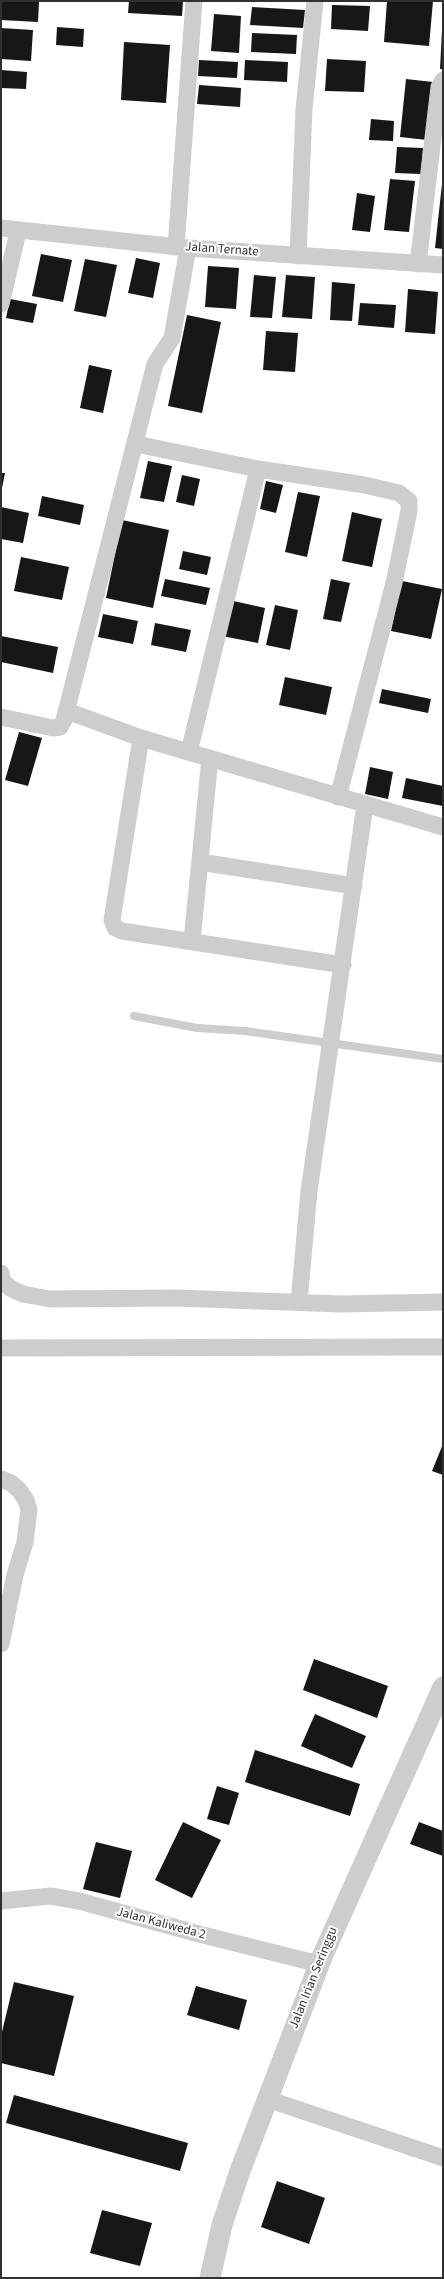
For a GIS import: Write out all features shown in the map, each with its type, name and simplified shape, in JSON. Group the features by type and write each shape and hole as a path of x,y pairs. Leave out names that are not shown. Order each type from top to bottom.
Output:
{"street":[{"path":"1,717 53,728 60,727 67,711 136,444 155,364 172,338 182,247 194,1"},
{"path":"298,256 304,109 315,1"},
{"path":"418,264 439,87 443,80"},
{"name":"Jalan Ternate","path":"1,228 18,232 182,247 443,265"},
{"path":"1,304 18,232"},
{"path":"136,444 258,469 365,485 399,493 409,501 409,511 384,626 338,797"},
{"path":"189,752 258,469"},
{"path":"67,711 141,738 443,827"},
{"path":"141,738 112,920 115,928 122,931 343,965"},
{"path":"192,941 210,758"},
{"path":"299,1302 309,1191 365,805"},
{"path":"200,862 354,886"},
{"path":"1,1273 2,1280 10,1288 23,1294 50,1299 176,1298 299,1302 443,1302"},
{"path":"1,1348 443,1347"},
{"path":"1,1479 11,1483 19,1490 26,1500 29,1510 25,1542 8,1574 1,1644"},
{"name":"Jalan Irian Seringgu","path":"210,2278 222,2225 240,2171 319,1964 443,1687"},
{"name":"Jalan Kaliweda 2","path":"1,1901 50,1896 79,1901 199,1934 319,1964"},
{"path":"267,2099 443,2158"}],"lane":[{"path":"134,1016 197,1028 245,1031 443,1059"}],"building":[{"path":"1,1 39,1 38,22 1,20"},
{"path":"129,1 183,1 182,16 128,13"},
{"path":"387,1 433,1 429,46 384,42"},
{"path":"332,5 370,6 368,31 331,29"},
{"path":"252,7 305,10 303,28 250,25"},
{"path":"214,14 241,16 239,53 211,51"},
{"path":"57,27 84,29 83,47 56,45"},
{"path":"1,28 33,30 31,61 1,59"},
{"path":"442,30 443,69 440,69"},
{"path":"252,33 297,35 296,54 251,52"},
{"path":"124,42 170,45 166,103 121,100"},
{"path":"327,59 366,61 364,92 325,91"},
{"path":"199,60 238,62 237,78 198,76"},
{"path":"245,60 288,62 287,82 244,80"},
{"path":"1,70 27,72 26,89 1,88"},
{"path":"406,79 433,82 427,140 400,137"},
{"path":"199,85 241,88 240,107 197,104"},
{"path":"371,119 394,121 393,141 369,140"},
{"path":"397,147 423,148 421,174 395,173"},
{"path":"390,179 415,181 409,232 384,230"},
{"path":"443,184 443,249 435,248"},
{"path":"357,193 375,196 370,232 352,230"},
{"path":"41,254 72,260 63,302 32,296"},
{"path":"136,258 160,263 153,298 128,293"},
{"path":"85,259 117,265 106,317 74,311"},
{"path":"208,266 239,268 236,309 205,307"},
{"path":"254,275 276,277 272,318 250,317"},
{"path":"286,275 315,277 312,319 282,317"},
{"path":"332,282 355,284 352,321 330,320"},
{"path":"408,289 438,292 435,334 405,332"},
{"path":"10,299 37,304 33,323 6,318"},
{"path":"360,303 396,305 394,328 358,325"},
{"path":"187,315 221,322 202,413 168,406"},
{"path":"266,331 298,333 295,372 263,370"},
{"path":"89,365 112,370 103,413 80,408"},
{"path":"148,461 172,466 164,502 140,498"},
{"path":"1,473 5,473 2,488 1,488"},
{"path":"182,475 200,479 194,506 176,502"},
{"path":"266,481 283,485 276,513 260,509"},
{"path":"298,492 320,496 307,557 285,552"},
{"path":"42,496 84,505 80,525 38,516"},
{"path":"1,507 29,513 23,543 1,539"},
{"path":"352,512 382,519 372,567 342,561"},
{"path":"122,520 169,530 153,608 106,598"},
{"path":"183,551 211,557 207,575 179,569"},
{"path":"21,557 69,567 62,600 14,591"},
{"path":"165,579 210,588 206,605 161,596"},
{"path":"331,579 350,583 341,622 323,619"},
{"path":"402,581 442,589 431,639 391,631"},
{"path":"229,600 265,608 258,643 222,636"},
{"path":"275,605 298,610 290,650 266,645"},
{"path":"103,614 138,621 133,644 98,637"},
{"path":"155,623 191,630 186,652 151,645"},
{"path":"1,636 58,647 53,673 1,662"},
{"path":"285,677 332,687 326,715 279,705"},
{"path":"382,689 431,699 428,713 379,703"},
{"path":"19,732 42,738 28,786 5,780"},
{"path":"370,767 393,772 388,799 365,794"},
{"path":"406,778 443,786 443,806 402,798"},
{"path":"443,1444 443,1475 432,1471"},
{"path":"314,1659 388,1686 377,1718 303,1690"},
{"path":"315,1714 366,1736 352,1768 301,1746"},
{"path":"255,1750 360,1784 350,1816 245,1782"},
{"path":"217,1786 239,1793 229,1825 207,1819"},
{"path":"183,1822 221,1840 192,1898 155,1880"},
{"path":"419,1822 443,1831 443,1856 410,1844"},
{"path":"96,1842 132,1851 120,1898 83,1889"},
{"path":"14,1982 74,1996 54,2076 1,2063 1,2036"},
{"path":"196,1986 247,2000 239,2030 187,2015"},
{"path":"14,2095 188,2143 180,2171 6,2123"},
{"path":"277,2181 325,2198 309,2244 261,2227"},
{"path":"102,2210 152,2223 140,2266 90,2253"}]}
